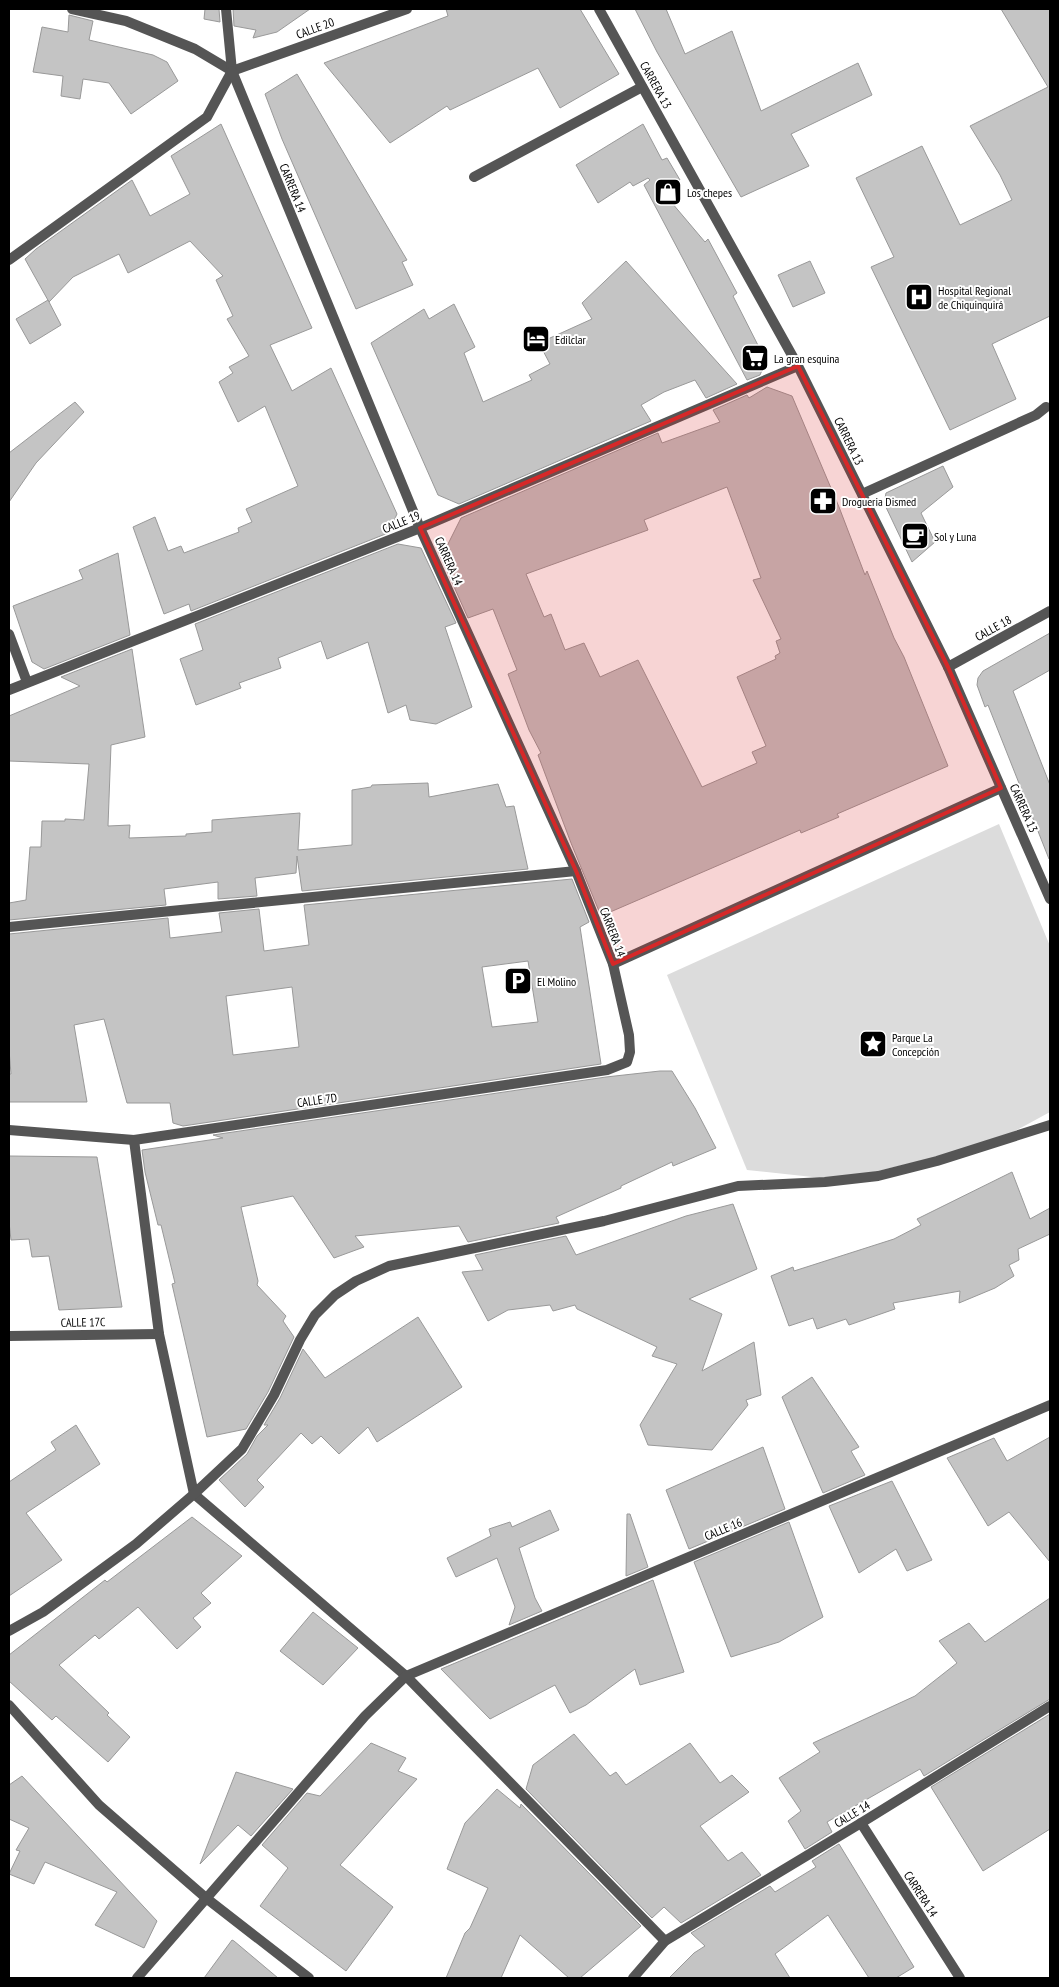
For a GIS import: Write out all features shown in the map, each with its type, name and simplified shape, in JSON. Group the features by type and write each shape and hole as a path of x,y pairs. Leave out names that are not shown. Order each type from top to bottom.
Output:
{"street":[{"path":"9,260 207,117 232,71 195,49 135,25 72,9"},
{"name":"CARRERA 14","path":"226,9 232,71 420,528 576,871 613,964 630,1035 630,1052 627,1062"},
{"name":"CALLE 20","path":"232,71 407,9"},
{"name":"CARRERA 13","path":"599,9 798,366 948,667 1050,899"},
{"path":"474,177 642,87"},
{"name":"CALLE 19","path":"9,690 420,528 798,366"},
{"path":"862,494 1036,414 1046,407"},
{"name":"CALLE 18","path":"948,667 1050,612"},
{"path":"9,634 27,682"},
{"path":"613,964 1002,788"},
{"path":"9,927 576,871"},
{"name":"CALLE 7D","path":"9,1130 134,1140 607,1070 627,1062"},
{"path":"9,1631 43,1612 136,1544 194,1494 242,1448 274,1395 300,1340 315,1315 335,1295 356,1281 389,1266 604,1221 738,1186 825,1182 878,1176 937,1161 1050,1125"},
{"path":"134,1140 159,1334 194,1494 406,1676 665,1941"},
{"name":"CALLE 17C","path":"9,1336 159,1334"},
{"name":"CALLE 16","path":"406,1676 1050,1405"},
{"path":"137,1978 365,1716 406,1676"},
{"path":"9,1705 99,1805 206,1898 309,1978"},
{"name":"CALLE 14","path":"633,1978 665,1941 1050,1706"},
{"name":"CARRERA 14","path":"861,1823 960,1978"}],"highlighted area":[{"path":"798,366 948,667 1001,788 613,964 576,871 420,528"}],"shaded area":[{"name":"Parque La Concepción","path":"999,824 1050,946 1050,1112 991,1144 840,1180 747,1170 667,975"}],"building":[{"path":"205,9 219,9 220,22 204,19"},
{"path":"233,9 310,9 277,32 253,38 256,30 234,26"},
{"path":"446,9 580,9 619,74 560,108 538,68 450,110 447,106 390,143 324,63 448,16"},
{"path":"635,9 666,9 685,54 732,31 761,111 858,63 872,95 791,134 809,166 741,197 657,52"},
{"path":"1001,9 1050,9 1050,316 992,344 1016,399 950,430 871,267 894,257 856,178 922,146 960,225 1012,200 1000,175 970,126 1048,87"},
{"path":"69,15 93,21 89,40 153,55 167,62 178,81 131,114 109,83 83,79 80,99 61,96 63,76 33,72 42,27 68,32"},
{"path":"297,74 407,260 402,262 413,285 356,309 282,139 265,94"},
{"path":"221,124 312,328 270,345 292,391 331,368 397,514 388,533 191,611 189,604 164,614 133,527 155,517 168,551 181,546 184,553 239,532 238,528 252,522 246,509 298,486 265,406 238,422 219,382 233,373 229,367 249,356 227,319 233,316 216,280 223,276 190,241 128,273 119,254 73,277 49,302 25,259 36,249 132,180 150,216 190,194 171,156"},
{"path":"643,124 662,160 667,158 680,180 661,190 705,242 708,239 737,293 733,296 766,361 760,375 747,380 644,185 650,180 648,178 633,186 630,182 598,203 576,165"},
{"path":"626,261 737,384 706,398 695,380 664,392 641,405 651,421 459,504 438,495 371,343 424,309 429,319 454,304 475,347 464,353 483,402 532,380 529,375 550,364 539,343 592,319 582,303"},
{"path":"810,261 825,293 793,307 778,275"},
{"path":"48,300 61,325 30,344 16,319"},
{"path":"767,387 792,396 839,507 865,575 867,571 948,766 837,814 839,817 801,833 800,830 601,916 538,755 541,753 529,730 508,674 517,670 493,609 468,618 438,551 444,552 461,518 658,433 662,443 720,422 713,410 747,395 749,398","holes":["727,487 761,578 753,580 781,639 776,641 780,653 775,656 776,659 737,677 766,746 752,752 757,763 702,787 638,660 600,677 584,643 565,650 551,614 544,617 526,574 648,530 644,520"]},
{"path":"75,402 84,412 36,463 9,502 9,453"},
{"path":"943,466 953,487 921,513 935,542 912,562 884,503 886,493"},
{"path":"398,544 421,548 456,623 445,627 472,707 436,724 410,720 406,705 388,713 368,642 327,659 321,641 278,658 281,668 239,683 241,688 196,705 180,659 203,650 195,624"},
{"path":"118,553 130,635 44,669 32,662 13,606 83,579 79,570"},
{"path":"1050,633 1050,670 1013,691 1050,785 1049,859 988,705 985,707 977,685 978,678 983,671"},
{"path":"132,649 145,737 111,745 108,826 130,825 129,838 186,836 186,834 212,832 212,820 300,813 298,850 352,845 352,790 371,787 372,785 428,783 429,797 498,784 506,807 514,806 528,869 302,891 297,856 296,873 255,878 257,896 218,899 218,882 164,889 166,905 9,920 9,903 26,900 30,847 41,847 42,821 84,820 89,764 9,761 9,716 80,686 61,677"},
{"path":"572,879 589,922 580,927 601,1064 183,1126 173,1123 170,1103 127,1103 104,1019 74,1025 87,1102 9,1102 9,1074 11,1074 9,1050 9,934 168,918 170,938 222,932 219,913 259,909 264,951 309,945 304,905","holes":["528,961 538,1022 492,1027 482,967","292,987 299,1047 233,1055 226,996"]},
{"path":"672,1071 695,1108 716,1148 673,1166 672,1162 621,1186 621,1188 556,1217 559,1223 468,1242 459,1226 355,1236 364,1247 334,1258 293,1196 241,1207 258,1281 257,1285 286,1316 283,1321 294,1337 268,1392 246,1429 207,1437 172,1284 175,1283 161,1225 158,1225 145,1172 142,1150 223,1138 213,1135 606,1077"},
{"path":"9,1156 97,1157 122,1307 59,1310 49,1256 32,1257 29,1239 11,1240 9,1222"},
{"path":"1012,1172 1030,1219 1050,1208 1050,1234 1018,1249 1019,1260 1009,1265 1014,1276 995,1288 959,1303 960,1291 893,1303 895,1309 849,1325 846,1319 817,1329 813,1318 789,1326 771,1276 793,1267 794,1271 894,1239 921,1225 917,1219"},
{"path":"733,1204 757,1269 689,1299 722,1314 702,1371 754,1342 761,1395 746,1400 748,1405 712,1450 648,1445 640,1425 677,1364 652,1356 657,1347 577,1309 575,1305 553,1311 550,1305 508,1310 488,1321 462,1272 483,1270 475,1255 566,1236 576,1255 686,1216"},
{"path":"418,1317 462,1387 377,1442 368,1427 339,1454 321,1436 312,1444 301,1433 257,1480 264,1487 245,1507 219,1480 247,1454 257,1436 268,1425 264,1425 280,1398 303,1349 325,1378"},
{"path":"812,1377 859,1447 851,1451 865,1475 823,1493 782,1397"},
{"path":"76,1425 100,1464 26,1513 62,1560 9,1596 9,1482 56,1450 51,1442"},
{"path":"1050,1437 1050,1562 1009,1512 988,1526 947,1458 994,1438 1007,1461"},
{"path":"763,1447 785,1509 689,1549 666,1490"},
{"path":"892,1481 932,1560 907,1571 896,1549 859,1573 829,1506"},
{"path":"550,1510 559,1530 519,1548 535,1598 542,1611 509,1625 515,1607 497,1558 456,1577 447,1558 491,1536 489,1529 510,1522 512,1527"},
{"path":"627,1514 630,1514 648,1567 626,1576"},
{"path":"192,1517 242,1556 201,1593 211,1603 193,1618 201,1627 177,1649 138,1607 99,1639 95,1635 59,1665 109,1713 107,1715 130,1737 108,1762 56,1716 52,1720 9,1681 9,1655 105,1580 107,1582"},
{"path":"789,1522 823,1617 779,1642 731,1657 694,1562"},
{"path":"653,1580 684,1672 640,1685 635,1669 586,1705 570,1713 555,1685 490,1719 441,1669"},
{"path":"1050,1598 1050,1699 924,1776 920,1769 827,1822 832,1832 805,1849 788,1821 801,1811 779,1778 820,1752 813,1743 915,1696 957,1663 939,1641 969,1623 985,1642"},
{"path":"313,1612 358,1648 323,1685 280,1651"},
{"path":"1050,1714 1050,1829 983,1871 931,1787"},
{"path":"574,1734 610,1776 616,1772 626,1785 690,1743 720,1783 732,1775 749,1792 700,1826 728,1861 742,1852 761,1875 681,1923 664,1907 652,1918 526,1789 533,1765"},
{"path":"371,1743 406,1758 398,1771 417,1779 340,1865 393,1907 346,1971 260,1906 288,1868 262,1845 307,1793 320,1796"},
{"path":"236,1772 293,1789 251,1836 238,1825 200,1864"},
{"path":"22,1776 157,1921 144,1948 95,1925 117,1892 45,1862 34,1884 9,1874 20,1851 16,1850 29,1828 9,1819 9,1785"},
{"path":"497,1789 520,1808 521,1804 641,1926 580,1978 569,1978 520,1935 501,1978 446,1978 465,1933 470,1928 488,1888 447,1869 465,1823"},
{"path":"839,1844 914,1967 896,1978 869,1978 828,1915 775,1954 790,1978 669,1978 694,1953 705,1946 691,1933 770,1886 775,1892 816,1867 812,1861"},
{"path":"232,1940 234,1941 278,1978 204,1978"}],"place":[{"name":"Los chepes","path":"668,192"},
{"name":"Hospital Regional de Chiquinquirá","path":"919,297"},
{"name":"Edilclar","path":"536,339"},
{"name":"La gran esquina","path":"755,358"},
{"name":"Drogueria Dismed","path":"823,501"},
{"name":"Sol y Luna","path":"915,536"},
{"name":"El Molino","path":"518,981"},
{"name":"Parque La Concepción","path":"873,1044"}]}
